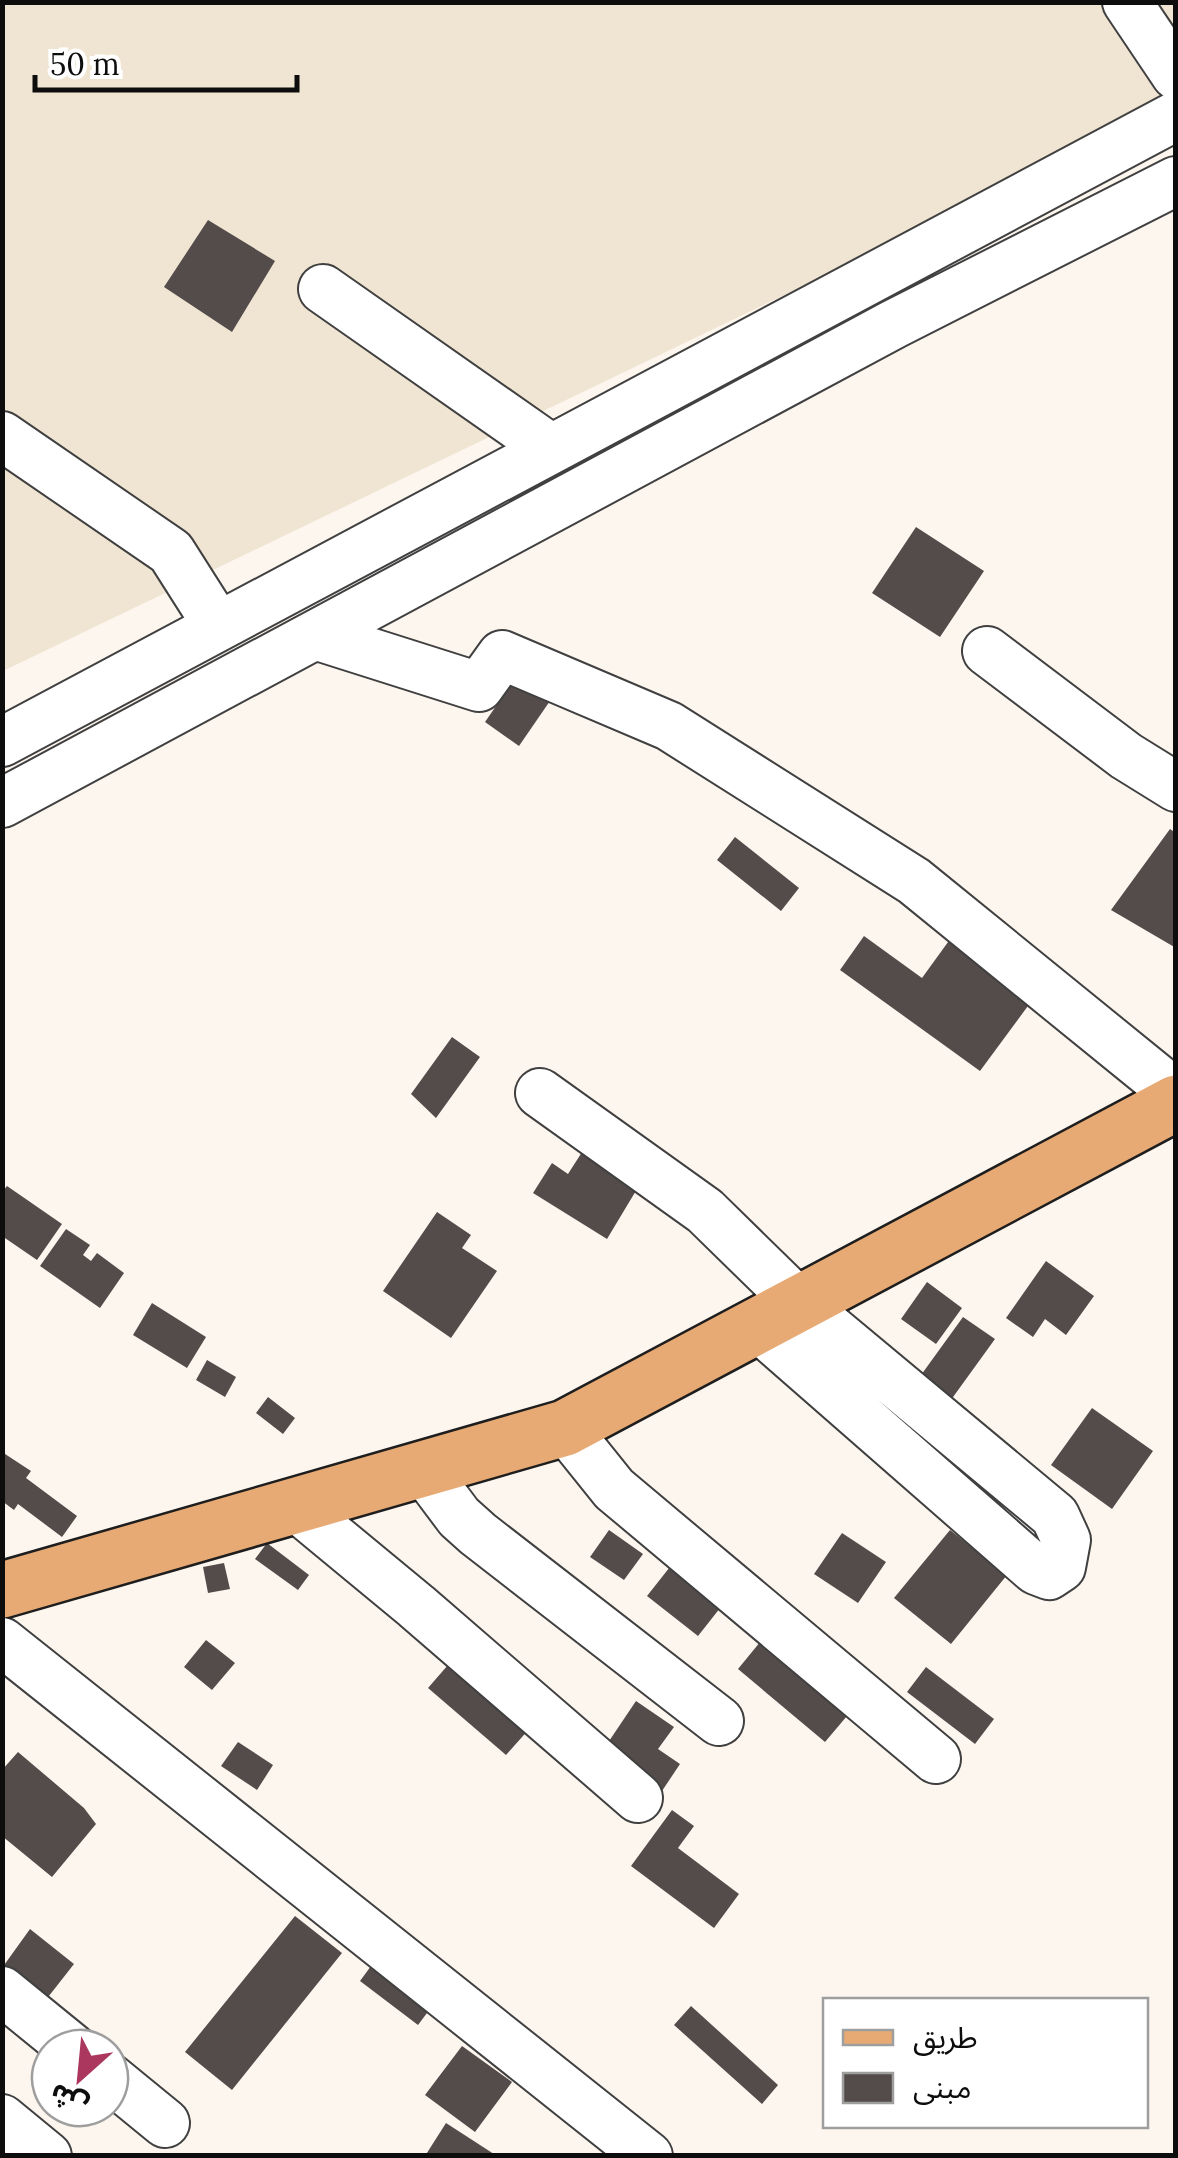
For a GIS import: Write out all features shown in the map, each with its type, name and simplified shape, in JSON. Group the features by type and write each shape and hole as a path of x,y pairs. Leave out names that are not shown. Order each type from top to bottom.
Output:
{"main road":[{"path":"2,1590 564,1428 1176,1103"}],"street":[{"path":"1127,2 1176,75"},
{"path":"2,742 1176,116"},
{"path":"2,802 894,324 1176,180"},
{"path":"322,289 550,448"},
{"path":"2,436 171,552 218,626"},
{"path":"315,635 479,687 502,655 669,726 914,881 1176,1094"},
{"path":"987,651 1126,756 1176,788"},
{"path":"540,1092 705,1211 778,1314 1036,1570 1055,1573 1064,1560 1066,1540 1055,1516 778,1314"},
{"path":"564,1428 614,1489 936,1760"},
{"path":"423,1469 458,1516 478,1534 719,1721"},
{"path":"295,1506 638,1798"},
{"path":"2,1642 648,2156"},
{"path":"2,1991 47,2028"},
{"path":"130,2095 164,2123"},
{"path":"2,2119 47,2156"}],"shaded area":[{"path":"3,3 1175,3 1175,107 3,671"}],"building":[{"path":"208,220 275,261 232,332 164,287"},
{"path":"916,527 984,571 940,637 872,593"},
{"path":"518,674 552,698 519,746 485,722"},
{"path":"1170,829 1176,833 1176,948 1111,910"},
{"path":"735,837 799,888 781,911 717,860"},
{"path":"956,931 1039,991 980,1071 840,970 864,936 922,978"},
{"path":"452,1037 480,1057 436,1118 411,1094"},
{"path":"584,1149 640,1184 607,1239 533,1193 552,1163 568,1174"},
{"path":"7,1186 62,1224 37,1260 2,1236 2,1192"},
{"path":"437,1212 471,1235 462,1248 497,1271 451,1338 383,1291"},
{"path":"66,1229 90,1245 83,1255 91,1261 97,1253 124,1273 100,1308 40,1266"},
{"path":"1046,1261 1094,1296 1066,1335 1045,1319 1033,1337 1006,1318"},
{"path":"927,1282 962,1308 936,1344 901,1319"},
{"path":"152,1303 206,1337 187,1368 133,1335"},
{"path":"963,1317 995,1339 948,1404 916,1382"},
{"path":"207,1360 236,1377 225,1397 196,1380"},
{"path":"268,1397 295,1418 283,1434 256,1413"},
{"path":"1092,1408 1153,1451 1112,1509 1051,1465"},
{"path":"2,1452 31,1471 26,1478 77,1516 62,1537 18,1504 14,1510 2,1501"},
{"path":"609,1530 643,1554 624,1580 590,1557"},
{"path":"950,1530 1007,1575 951,1644 894,1598"},
{"path":"842,1533 886,1562 858,1603 814,1574"},
{"path":"267,1543 309,1575 298,1590 255,1559"},
{"path":"677,1558 728,1598 698,1636 647,1596"},
{"path":"224,1563 230,1589 208,1593 203,1567"},
{"path":"770,1630 858,1703 825,1742 738,1669"},
{"path":"206,1640 235,1663 212,1690 184,1667"},
{"path":"461,1650 539,1718 506,1755 428,1688"},
{"path":"926,1667 994,1719 975,1744 907,1692"},
{"path":"636,1701 674,1727 658,1749 680,1764 660,1794 601,1753"},
{"path":"238,1742 273,1765 257,1790 221,1766"},
{"path":"18,1752 84,1808 96,1824 52,1877 2,1836 2,1770"},
{"path":"672,1810 694,1826 678,1848 739,1894 714,1928 631,1866"},
{"path":"295,1916 342,1953 232,2090 185,2052"},
{"path":"30,1929 74,1964 45,2001 2,1968"},
{"path":"371,1966 430,2009 418,2025 360,1981"},
{"path":"691,2006 778,2085 762,2104 674,2025"},
{"path":"462,2046 512,2082 475,2132 425,2095"},
{"path":"446,2123 497,2156 425,2156"}]}
